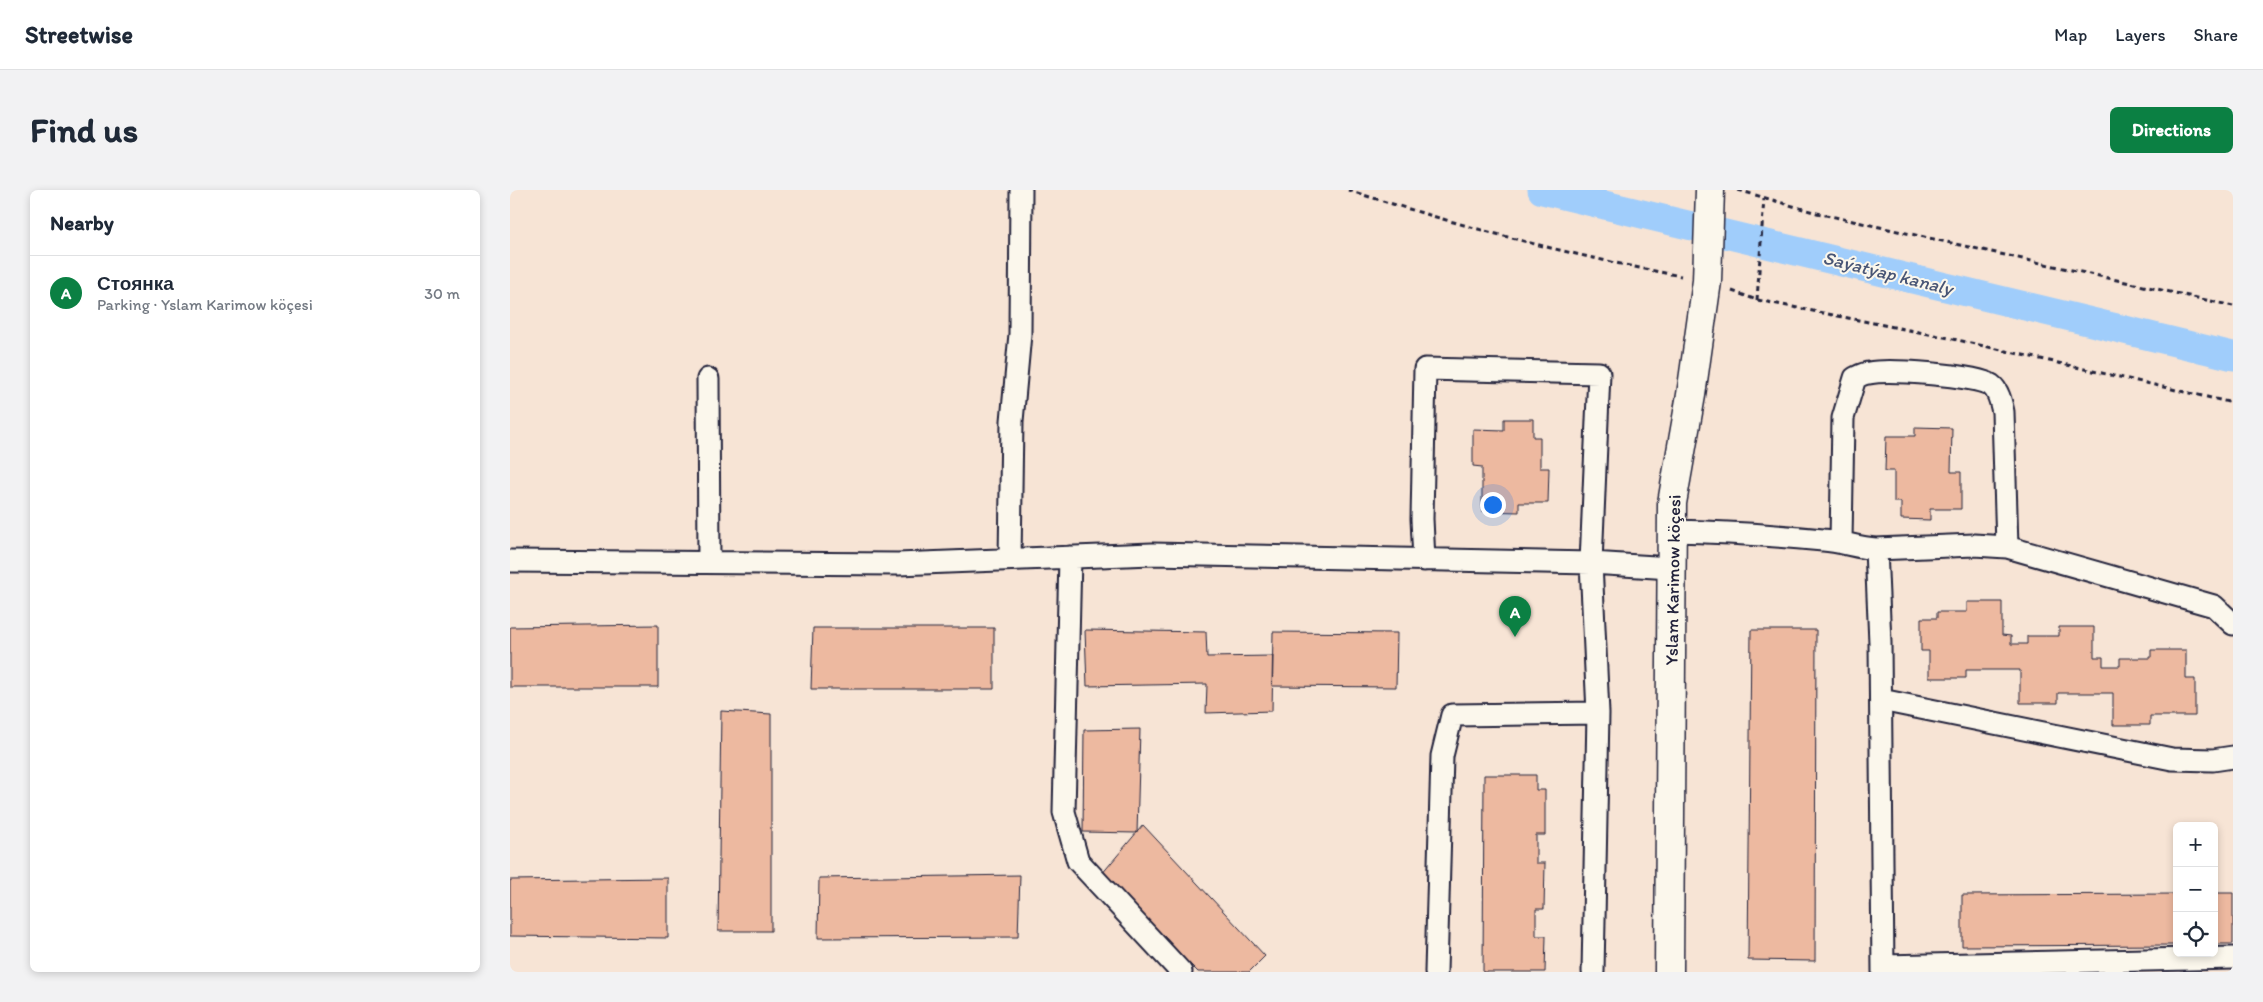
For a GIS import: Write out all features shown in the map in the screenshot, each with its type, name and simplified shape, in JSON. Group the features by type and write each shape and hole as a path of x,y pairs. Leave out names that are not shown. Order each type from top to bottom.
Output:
{"street":[{"path":"1010,559 1012,421 1020,334 1021,190"},
{"name":"Yslam Karimow köçesi","path":"1668,972 1672,503 1691,394 1707,279 1710,196"},
{"path":"1424,560 1422,519 1425,370 1599,372 1591,563 1598,713 1593,972"},
{"path":"1841,542 1844,418 1848,398 1855,378 1868,373 1883,372 1975,379 1991,385 1998,394 2003,412 2007,547"},
{"path":"708,379 709,562"},
{"path":"1671,531 1723,532 1841,542 1861,548 1876,549 1974,545 2007,547 2214,606 2233,624"},
{"path":"1876,549 1881,700 1883,969 2233,958"},
{"path":"510,561 898,564 1152,554 1591,563 1671,568"},
{"path":"1070,557 1064,812 1078,861 1181,972"},
{"path":"1881,700 2172,759 2213,760 2233,758"},
{"path":"1436,972 1442,756 1452,715 1598,713"}],"path":[{"path":"1348,190 1515,240 1626,266 1707,279 1757,300 1949,338 2233,403"},
{"path":"1737,190 1817,213 2233,306"},
{"path":"1757,300 1764,198"}],"building":[{"path":"1504,419 1533,419 1533,437 1540,437 1540,468 1549,468 1548,503 1519,503 1519,512 1482,511 1482,467 1473,466 1473,429 1504,430"},
{"path":"1915,427 1952,428 1951,472 1961,472 1961,509 1930,509 1930,520 1901,519 1901,502 1894,502 1894,471 1885,471 1886,436 1915,436"},
{"path":"1967,602 2002,602 2002,635 2011,636 2011,644 2027,644 2027,636 2059,636 2059,627 2094,627 2094,657 2103,657 2103,666 2120,666 2120,658 2151,658 2151,650 2186,650 2186,679 2195,679 2195,716 2150,716 2150,725 2113,725 2113,693 2058,693 2058,703 2020,703 2020,670 1966,670 1966,678 1929,678 1929,651 1921,651 1921,618 1937,618 1937,612 1967,612"},
{"path":"658,625 658,687 510,687 510,627"},
{"path":"813,628 994,628 994,689 811,689"},
{"path":"1085,630 1206,632 1207,657 1273,656 1272,711 1206,713 1207,684 1087,686"},
{"path":"1751,630 1816,630 1815,961 1748,960"},
{"path":"1273,632 1397,633 1396,687 1272,686"},
{"path":"721,711 771,714 771,931 718,931"},
{"path":"1140,729 1137,833 1083,832 1084,730"},
{"path":"1484,775 1536,775 1536,790 1545,790 1545,835 1536,835 1536,863 1545,863 1544,909 1536,909 1536,936 1546,936 1545,972 1483,972"},
{"path":"1143,825 1265,956 1249,972 1198,972 1101,875"},
{"path":"1020,875 1018,937 818,938 819,878"},
{"path":"668,878 668,938 510,936 510,880"},
{"path":"2218,893 2233,893 2233,944 2218,944"},
{"path":"2173,894 2173,945 1962,946 1962,895"}],"waterway":[{"name":"Saýatýap kanaly","path":"1542,190 2233,356"}],"place":[{"name":"Стоянка","path":"1515,637"}]}
